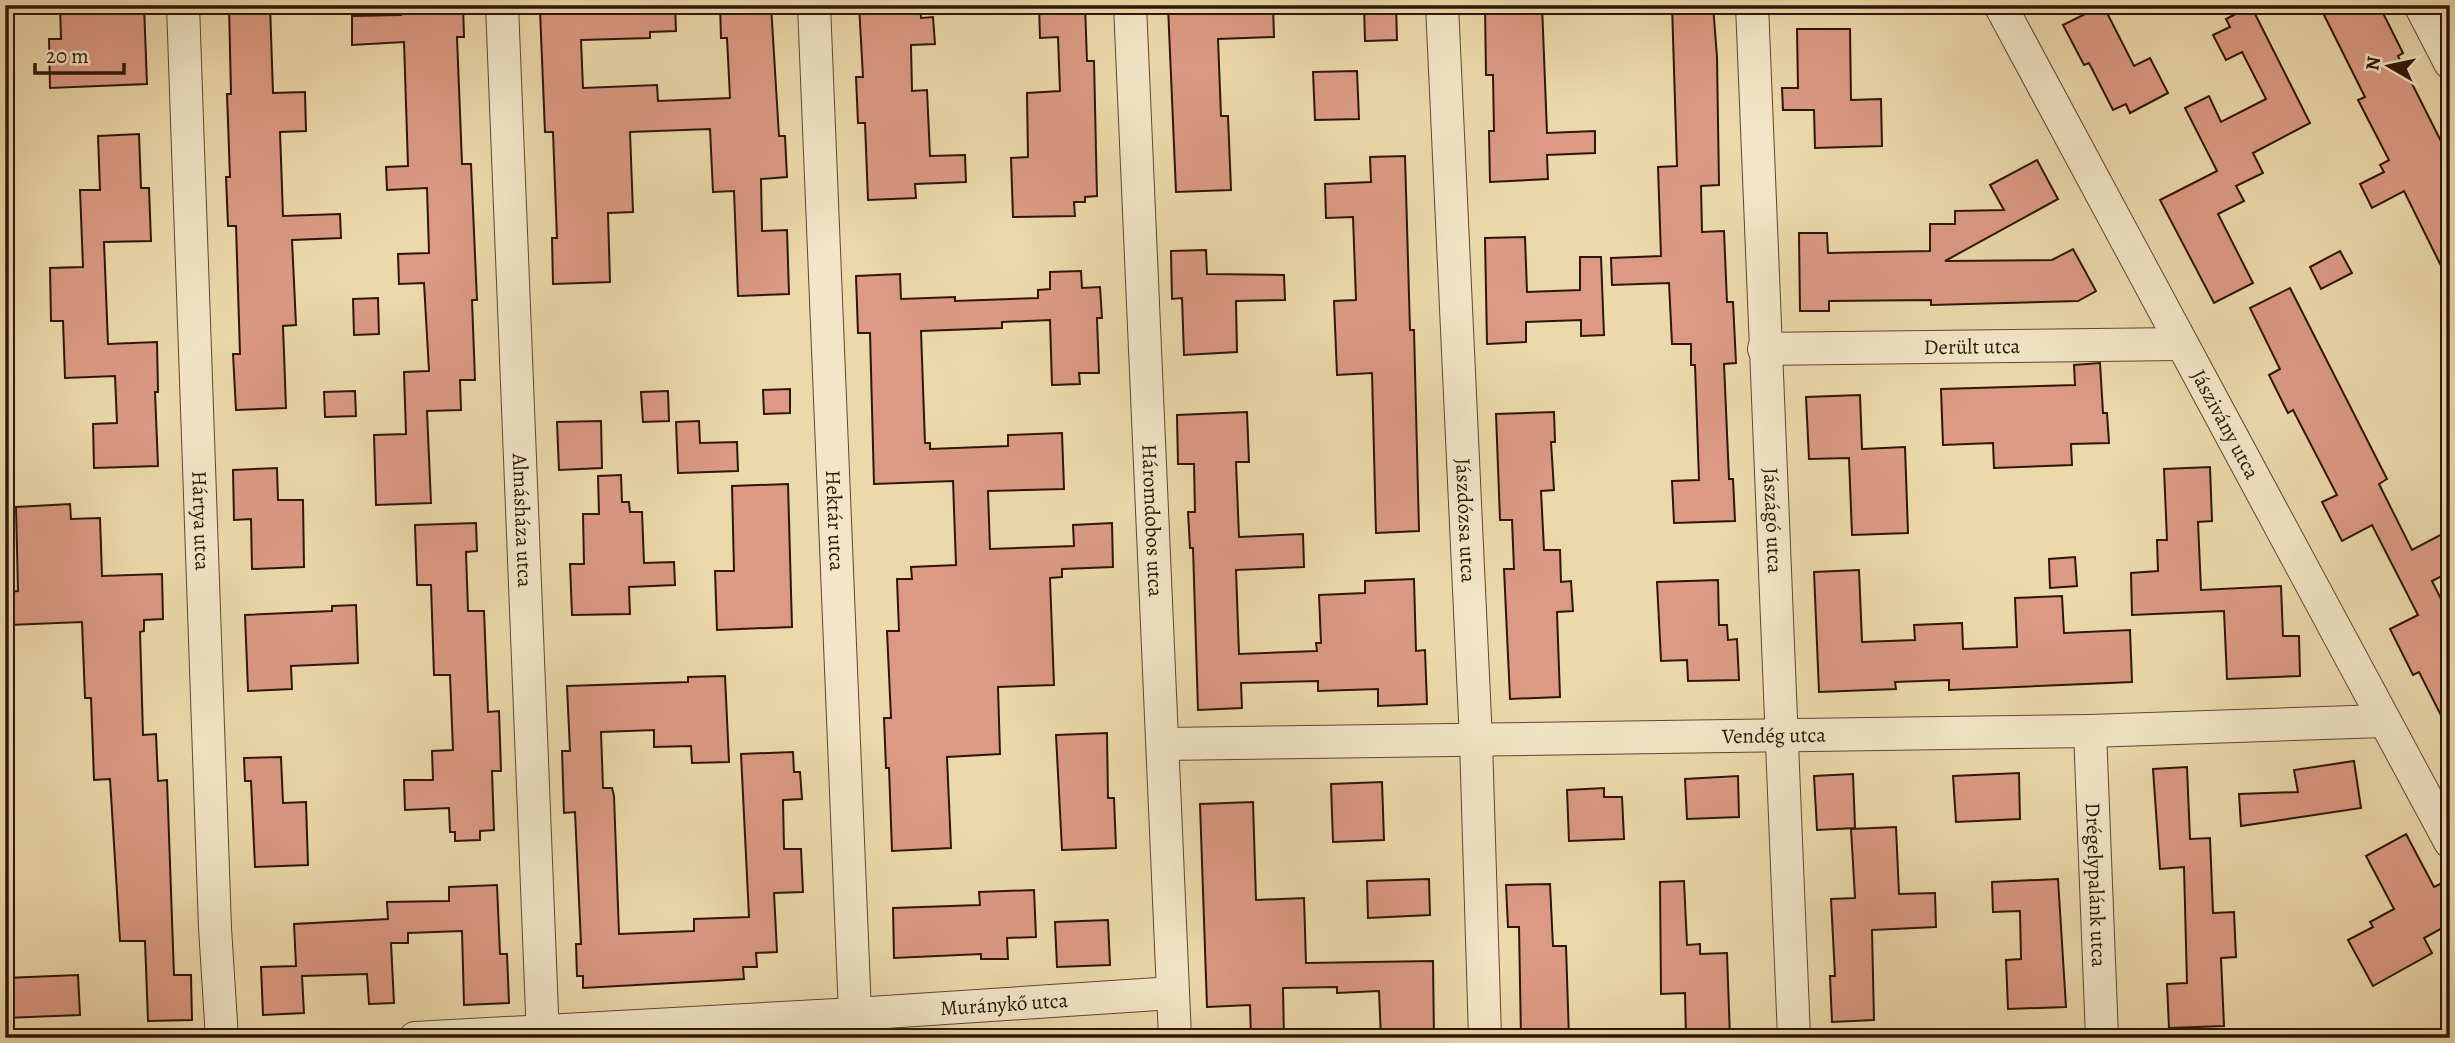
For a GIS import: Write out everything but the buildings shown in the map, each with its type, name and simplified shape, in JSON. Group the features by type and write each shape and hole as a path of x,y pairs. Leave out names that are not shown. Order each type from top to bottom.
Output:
{"street":[{"name":"Hártya utca","path":"183,5 215,928 222,1038"},
{"name":"Almásháza utca","path":"502,5 543,1035"},
{"name":"Hektár utca","path":"814,5 856,1026"},
{"name":"Háromdobos utca","path":"1130,5 1175,1038"},
{"name":"Jászdózsa utca","path":"1442,5 1476,741 1485,1038"},
{"name":"Jászágó utca","path":"1752,5 1794,1038"},
{"name":"Jászivány utca","path":"2000,5 2450,842"},
{"path":"2420,5 2450,63"},
{"name":"Derült utca","path":"1764,349 2180,344"},
{"name":"Vendég utca","path":"1163,744 2090,731 2383,721"},
{"name":"Drégelypalánk utca","path":"2090,731 2102,1038"},
{"name":"Muránykő utca","path":"415,1038 856,1026 1173,993"}]}
